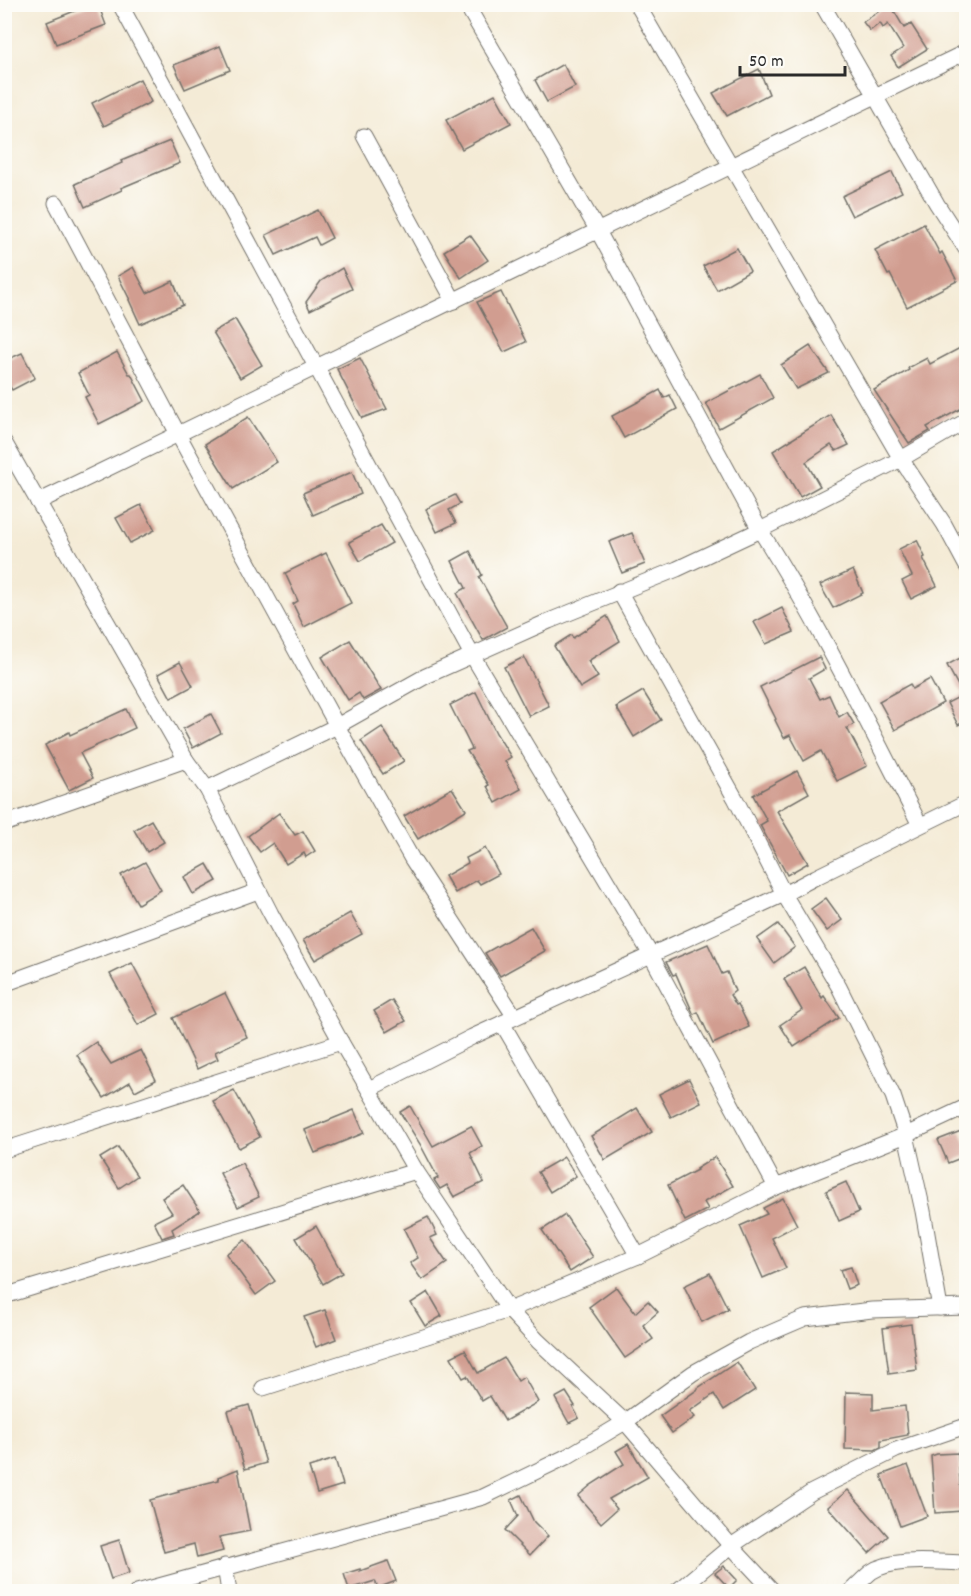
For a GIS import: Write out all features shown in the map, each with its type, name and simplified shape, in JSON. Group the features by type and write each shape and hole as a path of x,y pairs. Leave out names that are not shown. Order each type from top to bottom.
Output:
{"street":[{"path":"120,4 472,655 651,955 776,1187"},
{"path":"466,4 598,231 760,530 786,570 920,825"},
{"path":"637,4 966,565"},
{"path":"822,4 874,97 966,249"},
{"path":"38,502 966,52"},
{"path":"364,136 454,301"},
{"path":"56,203 178,434 337,726 412,859 509,1020 638,1256"},
{"path":"207,789 337,726 426,676 619,591 677,569 760,530 902,459 966,421"},
{"path":"4,442 186,760 207,789 258,891 341,1042 416,1171 509,1310 538,1341 625,1422 731,1546 774,1592"},
{"path":"619,591 735,798 784,894 839,987 892,1096 906,1136 923,1211 940,1308"},
{"path":"4,824 186,760"},
{"path":"369,1089 509,1020 784,894 966,802"},
{"path":"4,984 258,891"},
{"path":"4,1150 341,1042"},
{"path":"263,1388 509,1310 638,1256 776,1187 906,1136 966,1107"},
{"path":"4,1296 416,1171"},
{"path":"137,1592 483,1497 568,1456 625,1422 693,1373 749,1342 805,1318 872,1310 966,1307"},
{"path":"676,1592 731,1546 812,1492 896,1450 966,1426"},
{"path":"850,1592 872,1572 888,1564 966,1563"},
{"path":"225,1566 229,1592"}],"building":[{"path":"92,4 98,4 106,25 56,44 47,22"},
{"path":"890,4 899,4 900,6 894,11 904,28 911,24 927,49 898,67 891,56 903,48 888,24 883,28 880,23 870,31 863,22"},
{"path":"220,46 230,70 185,89 174,65"},
{"path":"563,64 575,87 547,102 535,80"},
{"path":"759,69 769,94 727,116 713,93"},
{"path":"140,79 151,102 104,126 92,103"},
{"path":"495,94 511,123 462,149 446,120"},
{"path":"170,141 180,163 121,188 122,190 85,207 75,184 122,163 121,161"},
{"path":"892,172 902,192 852,216 842,196"},
{"path":"318,210 332,238 319,245 315,237 276,255 266,235"},
{"path":"924,224 957,281 907,307 875,250"},
{"path":"470,235 488,260 461,278 444,251"},
{"path":"737,248 750,271 717,290 703,266"},
{"path":"133,267 147,293 173,281 183,305 140,324 118,276"},
{"path":"342,268 352,289 310,310 306,302 321,281"},
{"path":"501,292 526,342 504,352 477,302"},
{"path":"235,319 262,365 240,378 213,332"},
{"path":"810,346 829,373 796,389 781,365"},
{"path":"960,348 966,360 966,406 927,427 930,431 909,443 874,390 927,358 930,364"},
{"path":"117,352 145,401 99,424 85,397 89,395 78,373"},
{"path":"22,353 35,378 12,390 4,376 4,361"},
{"path":"360,358 387,409 362,418 337,369"},
{"path":"760,374 773,398 719,428 706,403"},
{"path":"660,390 664,398 670,395 677,409 624,438 612,416"},
{"path":"831,415 849,445 836,451 831,445 806,462 820,486 800,497 773,451"},
{"path":"248,417 277,462 233,489 205,444"},
{"path":"352,472 361,494 313,515 303,493"},
{"path":"455,495 460,504 449,510 456,523 437,532 426,509"},
{"path":"141,505 155,530 130,543 116,518"},
{"path":"381,525 392,543 360,561 349,542"},
{"path":"632,533 645,564 622,573 609,542"},
{"path":"917,540 937,586 911,599 902,581 912,576 899,549"},
{"path":"470,551 482,575 479,577 507,627 483,640 457,593 466,588 452,561"},
{"path":"326,553 351,603 304,627 293,604 298,601 285,573"},
{"path":"853,570 863,593 833,608 820,585"},
{"path":"782,608 794,632 766,644 754,622"},
{"path":"607,616 620,641 588,661 598,677 580,688 554,646 571,635 573,638"},
{"path":"350,640 381,690 363,700 359,693 348,700 322,657"},
{"path":"966,655 966,721 958,725 947,703 963,695 947,665"},
{"path":"524,657 549,706 529,716 504,667"},
{"path":"819,657 825,669 809,678 820,699 829,695 839,717 847,712 854,724 847,728 867,766 837,781 821,751 804,761 790,735 784,738 760,687"},
{"path":"180,662 193,686 171,698 158,674"},
{"path":"930,679 943,703 895,730 879,701 910,684 912,689"},
{"path":"643,691 661,720 634,737 616,707"},
{"path":"476,692 496,733 511,757 505,761 521,789 496,803 487,786 489,785 467,751 472,749 450,705"},
{"path":"126,709 135,728 80,753 93,778 69,790 45,745 69,732 70,735"},
{"path":"211,714 221,733 193,748 183,729"},
{"path":"382,727 404,761 383,774 361,741"},
{"path":"797,771 809,793 777,811 808,863 787,875 760,825 767,821 753,795"},
{"path":"452,788 466,810 418,839 404,816"},
{"path":"279,813 295,835 303,831 315,851 306,857 304,853 286,864 273,843 260,852 248,836"},
{"path":"151,820 164,842 147,852 134,830"},
{"path":"485,848 499,874 480,884 477,880 455,893 445,876 468,863 466,858"},
{"path":"145,862 161,890 138,904 121,875"},
{"path":"207,864 217,881 193,894 184,877"},
{"path":"826,898 842,920 827,931 811,909"},
{"path":"350,913 362,934 315,960 303,940"},
{"path":"778,924 795,947 774,963 757,939"},
{"path":"531,927 545,951 500,976 485,953"},
{"path":"708,944 722,974 727,972 735,991 730,995 736,1005 738,1004 749,1027 713,1044 698,1012 693,1013 676,974 673,975 666,962"},
{"path":"132,963 159,1014 138,1025 110,974"},
{"path":"804,967 822,998 824,996 839,1018 794,1047 780,1025 802,1010 784,979"},
{"path":"225,993 247,1037 215,1052 218,1059 197,1069 173,1018"},
{"path":"392,1000 406,1021 387,1032 374,1011"},
{"path":"96,1042 111,1064 141,1050 156,1080 135,1091 130,1082 104,1098 77,1055"},
{"path":"689,1079 701,1102 671,1117 659,1094"},
{"path":"234,1090 260,1137 239,1148 213,1101"},
{"path":"410,1106 433,1146 471,1126 482,1146 470,1153 484,1182 454,1197 447,1185 440,1189 434,1180 438,1178 400,1112"},
{"path":"637,1108 652,1132 605,1160 591,1136"},
{"path":"354,1110 364,1133 315,1153 305,1130"},
{"path":"961,1131 966,1145 966,1156 948,1163 938,1140"},
{"path":"118,1147 137,1176 119,1188 100,1158"},
{"path":"564,1157 576,1176 550,1192 538,1172"},
{"path":"715,1157 733,1186 704,1202 708,1209 685,1221 668,1185 697,1170"},
{"path":"242,1163 259,1197 238,1207 220,1173"},
{"path":"846,1182 859,1212 839,1221 826,1191"},
{"path":"183,1185 200,1211 172,1229 174,1234 162,1238 154,1222 172,1213 162,1198"},
{"path":"783,1198 797,1225 772,1238 786,1268 763,1278 740,1226 767,1214 763,1208"},
{"path":"565,1215 593,1257 570,1272 542,1230"},
{"path":"428,1217 437,1235 430,1238 447,1263 422,1280 410,1263 418,1258 404,1229"},
{"path":"316,1226 342,1273 323,1284 296,1238"},
{"path":"245,1240 275,1281 256,1295 226,1254"},
{"path":"851,1267 857,1285 847,1289 840,1270"},
{"path":"710,1273 728,1309 702,1322 684,1286"},
{"path":"616,1287 635,1313 648,1301 658,1312 643,1325 653,1339 625,1358 589,1307"},
{"path":"428,1292 442,1316 425,1326 411,1303"},
{"path":"325,1310 336,1339 316,1347 304,1317"},
{"path":"911,1324 917,1370 889,1374 883,1328"},
{"path":"465,1350 478,1373 504,1358 518,1381 524,1377 538,1402 505,1421 490,1396 482,1401 467,1376 463,1378 451,1357"},
{"path":"737,1362 755,1390 724,1410 714,1394 690,1411 695,1417 672,1433 660,1416"},
{"path":"566,1392 579,1418 569,1423 555,1398"},
{"path":"846,1392 873,1393 873,1410 905,1406 908,1435 881,1440 881,1447 875,1450 845,1449"},
{"path":"249,1405 266,1463 245,1469 228,1411"},
{"path":"628,1444 648,1477 609,1499 617,1509 601,1523 578,1496 624,1464 616,1451"},
{"path":"958,1453 962,1511 935,1513 931,1456"},
{"path":"335,1459 343,1485 317,1493 309,1467"},
{"path":"908,1465 927,1516 900,1526 881,1475"},
{"path":"238,1469 250,1531 219,1537 223,1551 197,1558 194,1544 164,1552 150,1500 179,1492 178,1490 219,1480 218,1477"},
{"path":"848,1490 888,1536 869,1553 828,1507"},
{"path":"521,1495 534,1522 548,1536 530,1555 505,1530 518,1516 511,1500"},
{"path":"119,1540 129,1573 111,1579 100,1546"},
{"path":"388,1561 396,1581 378,1588 375,1581 349,1589 344,1574"},
{"path":"724,1566 737,1580 729,1588 715,1573"}]}
